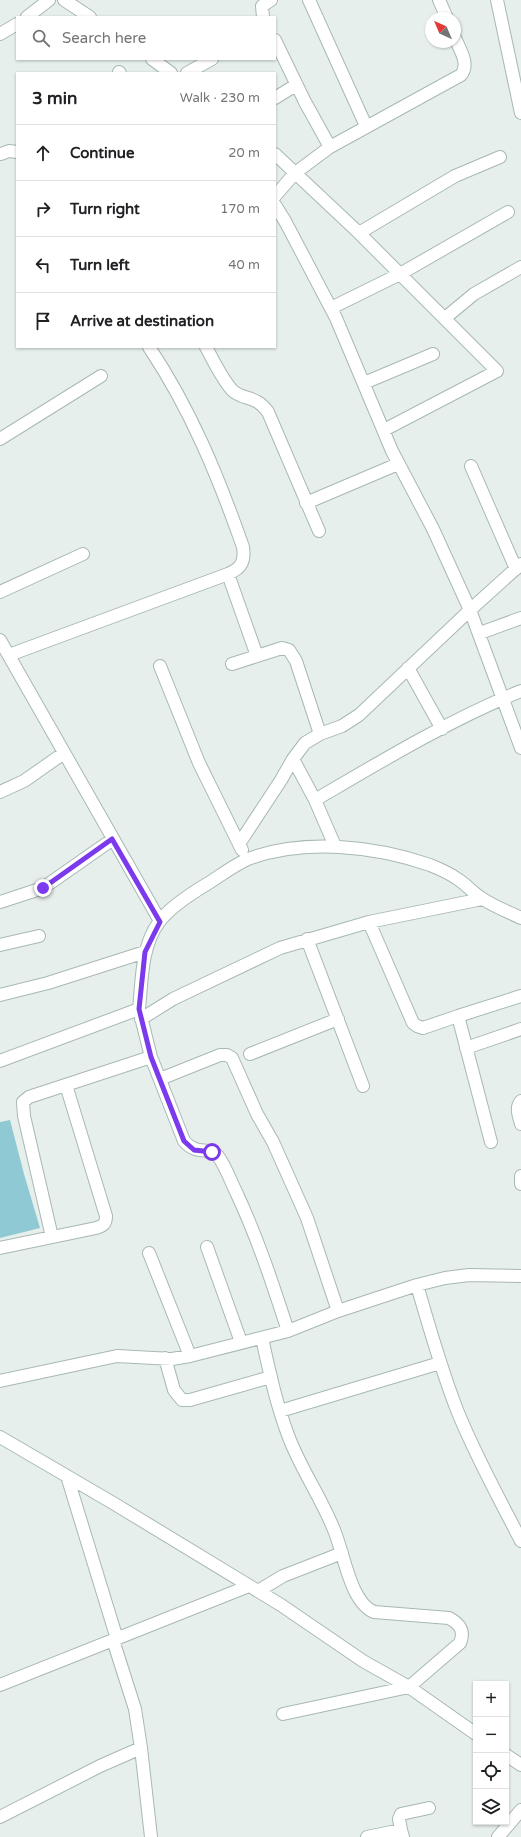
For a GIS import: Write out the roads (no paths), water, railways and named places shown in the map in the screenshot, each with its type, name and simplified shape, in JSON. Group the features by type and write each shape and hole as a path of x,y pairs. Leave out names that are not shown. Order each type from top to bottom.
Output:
{"street":[{"path":"28,16 50,0"},
{"path":"64,0 88,16"},
{"path":"263,16 262,6 271,0"},
{"path":"309,0 366,126"},
{"path":"439,0 444,12"},
{"path":"497,0 521,113"},
{"path":"0,34 16,25"},
{"path":"276,42 296,85 330,147"},
{"path":"276,195 296,173 330,147 461,75 465,70 466,64 459,48"},
{"path":"153,60 170,72"},
{"path":"189,72 210,60"},
{"path":"276,97 296,85"},
{"path":"0,153 9,151 16,152"},
{"path":"276,155 445,318 497,371 384,430"},
{"path":"358,233 456,176 500,157"},
{"path":"276,207 285,220 331,308 398,464 433,529 470,610 480,633 521,748"},
{"path":"331,308 400,274 508,212"},
{"path":"445,318 474,294 521,267"},
{"path":"9,655 228,574 243,564 243,547 219,478 165,370 150,348"},
{"path":"207,348 232,389 238,395 262,403 268,412 319,531"},
{"path":"364,383 433,354"},
{"path":"0,439 101,376"},
{"path":"306,503 398,464"},
{"path":"239,844 293,759 305,743 320,734 342,726 359,715 470,610 519,567 471,466"},
{"path":"0,592 84,554"},
{"path":"228,574 257,656"},
{"path":"480,633 521,618"},
{"path":"0,640 160,922"},
{"path":"232,664 282,648 289,650 292,654 320,734"},
{"path":"160,666 199,763 247,860"},
{"path":"408,668 442,729"},
{"path":"315,800 442,729 502,698 521,690"},
{"path":"0,792 24,781 64,753"},
{"path":"293,759 315,800 335,846"},
{"path":"0,902 43,888 112,839"},
{"path":"288,1332 268,1266 249,1220 223,1166 217,1156 212,1152 194,1150 184,1141 151,1057 140,1014 145,952 160,922 179,903 200,888 247,860 275,851 335,846 367,849 404,857 431,866 460,880 482,899 521,918"},
{"path":"0,1061 140,1014 280,948 369,922 482,899"},
{"path":"369,922 413,1023 417,1026 423,1028 521,996"},
{"path":"0,945 39,936"},
{"path":"307,939 363,1086"},
{"path":"0,995 48,983 145,952"},
{"path":"458,1016 491,1142"},
{"path":"250,1054 338,1019"},
{"path":"466,1048 521,1029"},
{"path":"160,1079 220,1055 227,1055 232,1058 257,1114 273,1142 307,1218 338,1311"},
{"path":"52,1236 22,1108 23,1102 29,1097 151,1057"},
{"path":"0,1248 102,1226 106,1222 106,1216 66,1085"},
{"path":"521,1101 519,1103 518,1112 521,1124"},
{"path":"521,1176 521,1184"},
{"path":"207,1248 241,1342"},
{"path":"149,1253 190,1356"},
{"path":"0,1381 117,1356 165,1358 190,1356 241,1342 288,1332 338,1311 417,1285 445,1278 469,1276 521,1276"},
{"path":"417,1285 440,1363 458,1411 473,1446 521,1541"},
{"path":"262,1338 270,1377 288,1435 334,1530 361,1603 367,1610 374,1612 449,1618 456,1622 462,1629 463,1636 460,1643 409,1687 284,1714"},
{"path":"165,1358 174,1390 182,1400 190,1400 270,1377"},
{"path":"280,1411 440,1363"},
{"path":"0,1437 254,1588 363,1661 409,1687 473,1732"},
{"path":"67,1476 133,1702 141,1748 151,1837"},
{"path":"0,1685 115,1639 254,1588 342,1553"},
{"path":"0,1817 100,1766 141,1748"},
{"path":"509,1757 521,1765"},
{"path":"367,1837 402,1833 399,1819 401,1814 429,1808"},
{"path":"498,1837 521,1810"}],"water":[{"path":"10,1120 40,1228 0,1238 0,1122"}]}
